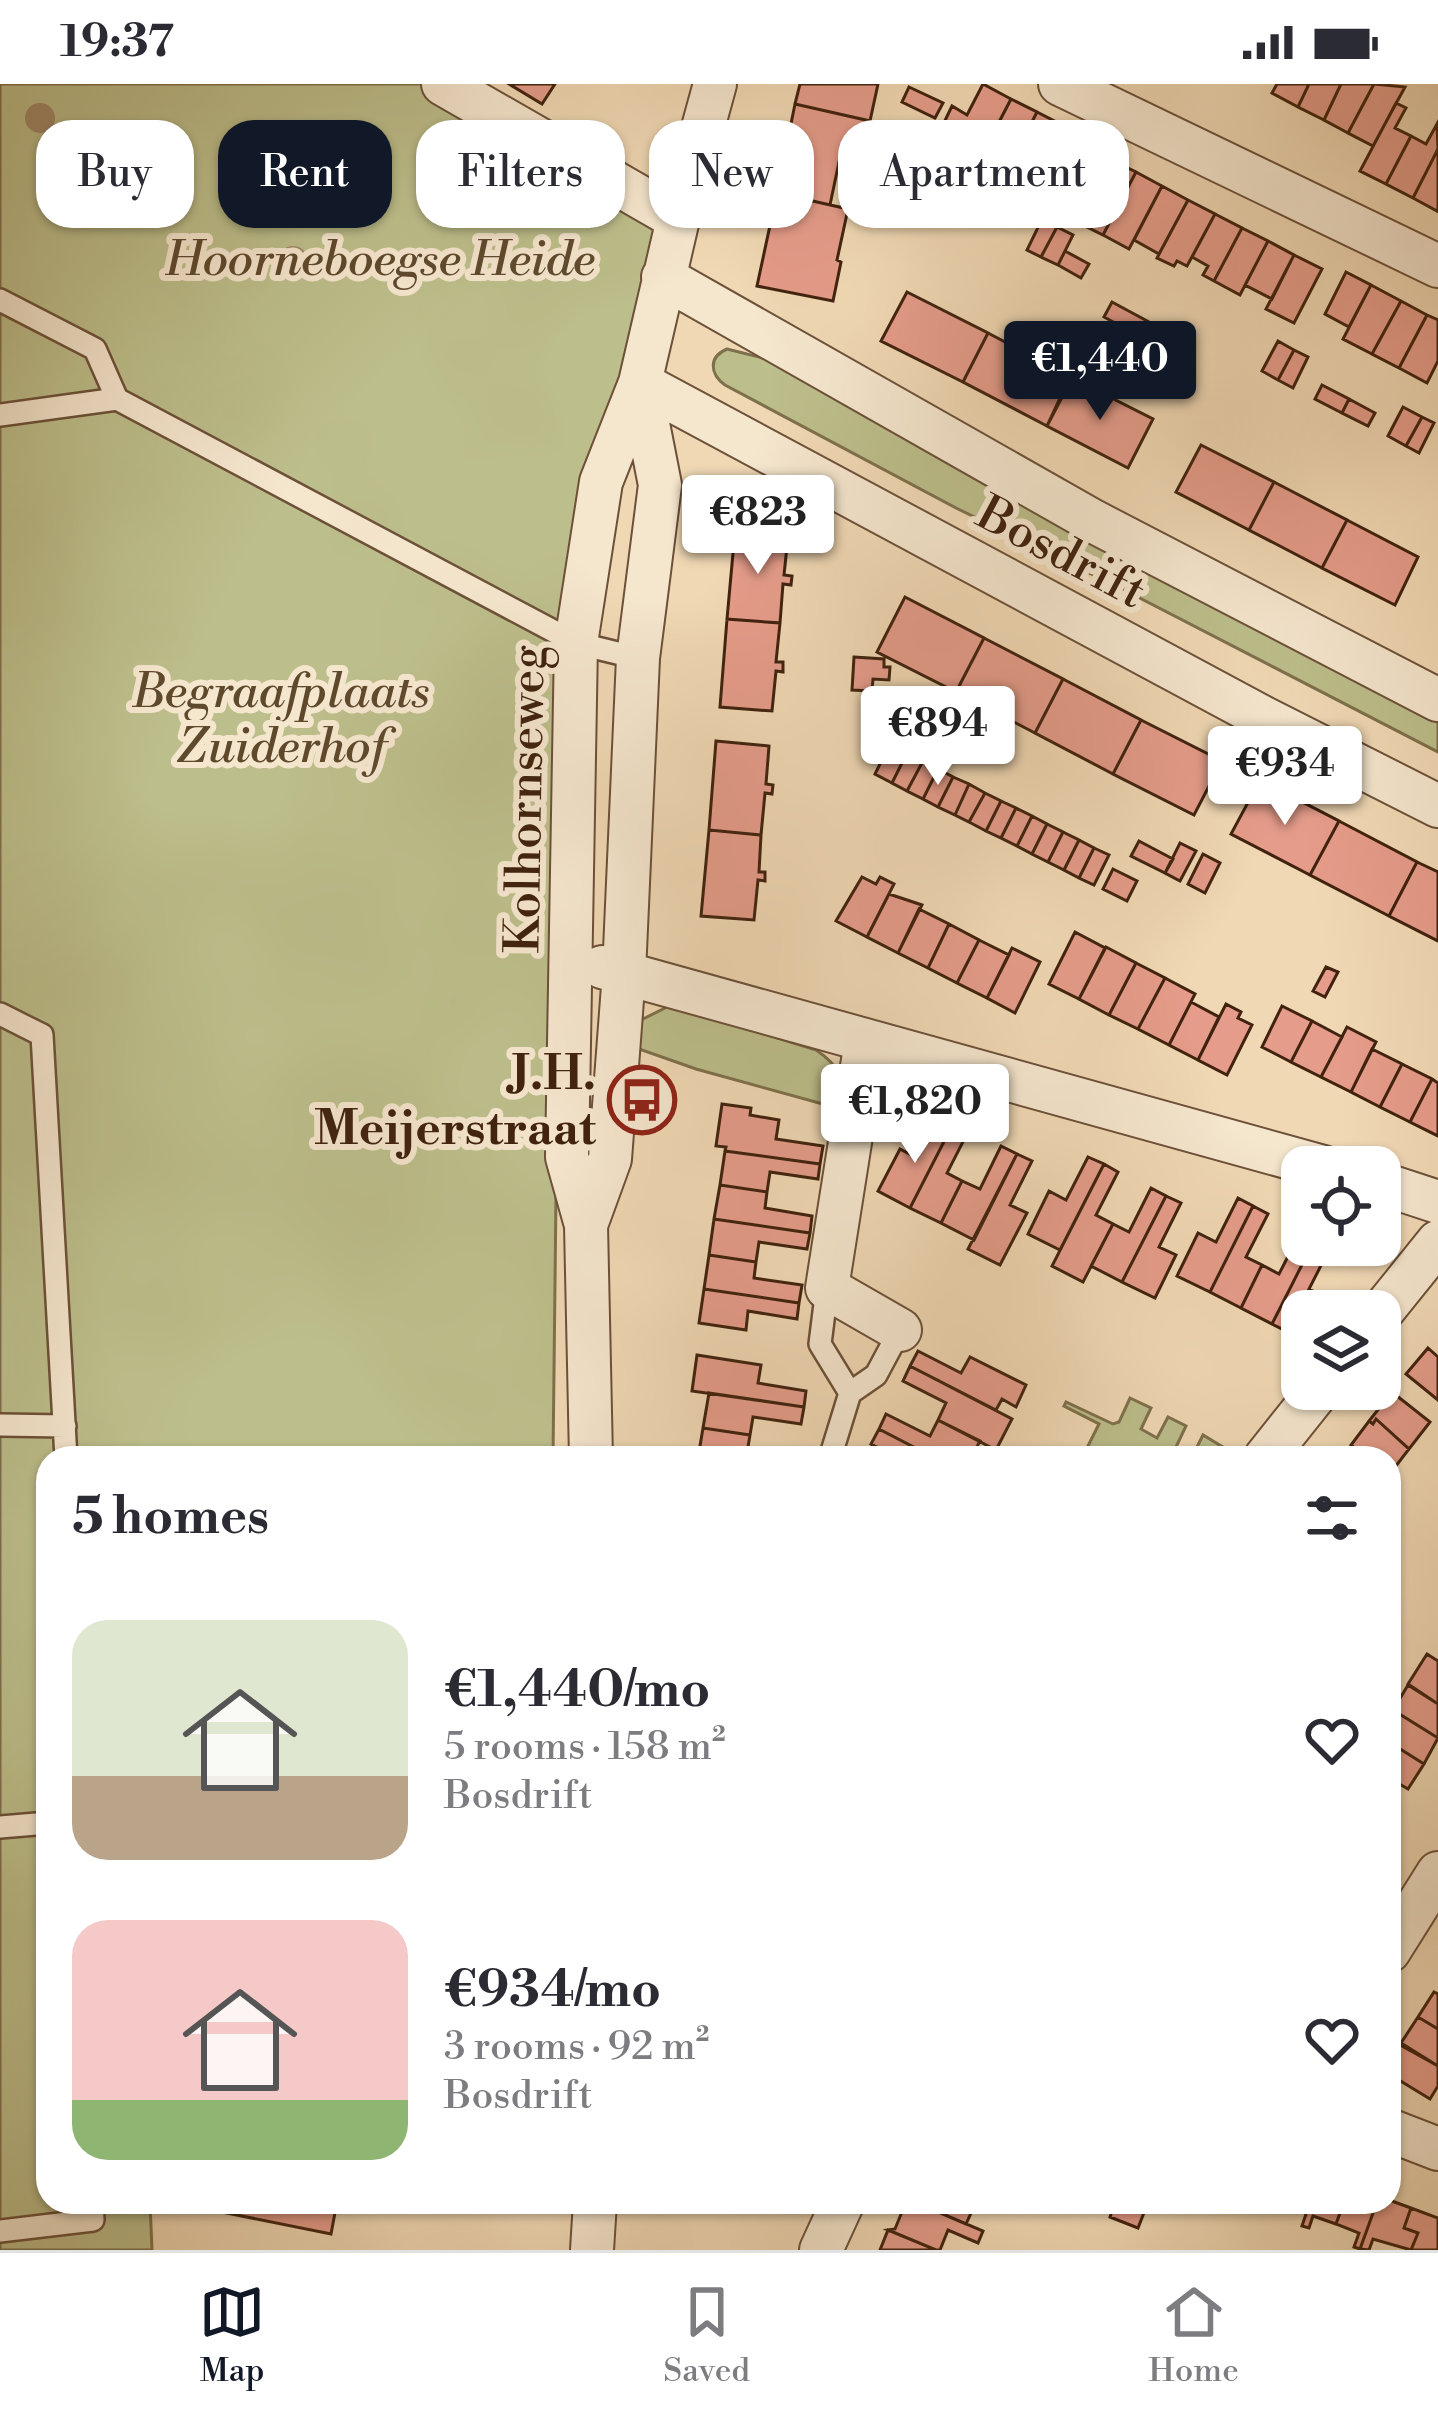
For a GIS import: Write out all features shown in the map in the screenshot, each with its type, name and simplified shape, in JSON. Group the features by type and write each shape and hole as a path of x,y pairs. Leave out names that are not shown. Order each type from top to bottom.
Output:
{"street":[{"path":"443,84 649,202"},
{"name":"Kolhornseweg","path":"706,120 716,84"},
{"path":"1060,84 1438,266"},
{"name":"Kolhornseweg","path":"591,1446 586,1225 566,1157 576,643 601,482 640,383 676,228"},
{"name":"Bosdrift","path":"663,277 1093,520 1438,700"},
{"name":"Kolhornseweg","path":"586,1225 610,1159 638,658 660,485 640,383"},
{"name":"Bosdrift","path":"640,383 1438,806"},
{"path":"572,960 1281,1155"},
{"path":"866,1041 827,1288 900,1330"},
{"path":"1401,1190 1438,1202"},
{"path":"1399,1290 1438,1242"},
{"path":"1274,1446 1303,1410"},
{"path":"1401,1932 1438,1873"},
{"path":"1401,2135 1438,2149"},
{"path":"592,2250 595,2214"},
{"path":"821,2250 838,2214"}],"lane":[{"path":"0,300 94,349 117,399"},
{"path":"0,415 117,399 576,643 638,658"},
{"path":"0,1013 42,1035 66,1446"},
{"path":"827,1288 820,1344 850,1393"},
{"path":"834,1446 850,1393 876,1375 900,1330"},
{"path":"0,1425 65,1426"},
{"path":"0,1827 36,1824"},
{"path":"0,2231 93,2220 93,2214"}],"green space":[{"name":"Begraafplaats Zuiderhof","path":"0,84 424,84 487,120 416,120 416,228 625,228 625,198 649,212 649,228 666,228 562,672 553,1446 36,1446 36,2214 150,2214 152,2250 0,2250"},
{"path":"727,349 771,360 1438,700 1438,752 958,509 725,385 713,366"},
{"path":"671,1005 816,1050 839,1075 841,1109 639,1049 641,1020"},
{"path":"1130,1398 1151,1408 1141,1429 1157,1438 1168,1417 1186,1426 1176,1446 1088,1446 1099,1424 1064,1406 1066,1402 1113,1424 1119,1422"},
{"path":"1203,1435 1221,1446 1198,1446"}],"building":[{"path":"509,84 555,84 542,104"},
{"path":"800,84 878,84 870,120 795,104"},
{"path":"983,84 1011,99 1000,120 945,120 952,106 967,115"},
{"path":"1277,84 1309,84 1298,107 1272,93"},
{"path":"1309,84 1341,84 1324,120 1298,107"},
{"path":"1341,84 1374,84 1348,133 1324,120"},
{"path":"1374,84 1405,87 1373,146 1348,133"},
{"path":"909,87 943,103 935,118 902,102"},
{"path":"1011,99 1037,112 1033,120 1000,120"},
{"path":"1396,103 1406,108 1395,128 1411,136 1386,184 1360,171"},
{"path":"795,104 866,120 838,120 838,167 830,205 814,201 814,120 792,120"},
{"path":"1437,124 1438,149 1413,198 1386,184 1411,136 1426,144"},
{"path":"1438,149 1438,208 1437,211 1413,198"},
{"path":"1136,172 1162,186 1129,249 1103,235 1107,228 1129,228 1129,185"},
{"path":"1162,186 1188,200 1159,254 1134,240"},
{"path":"1188,200 1215,214 1187,266 1177,261 1174,266 1157,258"},
{"path":"814,201 838,207 838,228 844,228 833,301 757,286 769,228 814,228"},
{"path":"1215,214 1242,228 1214,281 1203,275 1208,266 1192,257"},
{"path":"1038,228 1056,228 1041,257 1027,250"},
{"path":"1056,228 1073,235 1058,265 1041,257"},
{"path":"1242,228 1268,241 1240,295 1214,281"},
{"path":"1268,241 1294,255 1272,299 1245,285"},
{"path":"1065,251 1089,264 1081,278 1058,265"},
{"path":"1294,255 1322,269 1294,323 1266,309"},
{"path":"1346,272 1371,285 1349,327 1325,314"},
{"path":"1371,285 1401,301 1372,354 1343,339"},
{"path":"907,292 988,333 963,382 881,341"},
{"path":"1401,301 1427,315 1399,368 1372,354"},
{"path":"1112,302 1151,323 1143,338 1104,317"},
{"path":"1427,315 1438,320 1438,361 1427,383 1399,368"},
{"path":"988,333 1028,354 1037,339 1078,360 1047,426 963,382"},
{"path":"1278,341 1294,350 1278,380 1262,371"},
{"path":"1294,350 1308,357 1293,388 1278,380"},
{"path":"1072,378 1153,419 1128,468 1047,426"},
{"path":"1322,385 1349,399 1342,413 1315,399"},
{"path":"1349,399 1375,413 1368,426 1342,413"},
{"path":"1403,407 1422,417 1406,446 1388,436"},
{"path":"1422,417 1434,423 1419,453 1406,446"},
{"path":"1201,445 1274,482 1249,530 1176,492"},
{"path":"1274,482 1347,520 1322,568 1249,530"},
{"path":"1347,520 1418,557 1395,605 1322,568"},
{"path":"735,531 788,537 784,575 792,576 791,585 783,584 780,623 727,619"},
{"path":"905,597 984,638 956,692 877,652"},
{"path":"727,619 780,623 776,662 783,662 783,672 776,671 772,711 720,707"},
{"path":"984,638 1063,679 1035,733 956,692"},
{"path":"854,657 884,659 884,667 890,667 889,680 873,679 872,691 852,690"},
{"path":"1063,679 1141,720 1113,774 1035,733"},
{"path":"874,706 900,719 892,735 866,722"},
{"path":"1141,720 1222,761 1194,815 1113,774"},
{"path":"716,741 769,746 766,784 773,785 772,794 765,793 761,835 709,830"},
{"path":"890,744 907,753 892,783 875,774"},
{"path":"907,753 923,761 907,791 892,783"},
{"path":"923,761 938,769 923,799 907,791"},
{"path":"938,769 953,777 938,807 923,799"},
{"path":"953,777 969,784 955,815 938,807"},
{"path":"1260,780 1339,821 1310,875 1231,834"},
{"path":"969,784 985,793 969,822 955,815"},
{"path":"985,793 1001,801 986,831 969,822"},
{"path":"1001,801 1016,808 1001,838 986,831"},
{"path":"1016,808 1032,816 1017,846 1001,838"},
{"path":"1032,816 1047,824 1032,854 1017,846"},
{"path":"1339,821 1417,862 1389,916 1310,875"},
{"path":"1047,824 1063,832 1048,862 1032,854"},
{"path":"709,830 761,835 759,872 765,872 765,881 758,880 754,920 701,916"},
{"path":"1063,832 1079,840 1064,870 1048,862"},
{"path":"1079,840 1094,848 1079,878 1064,870"},
{"path":"1139,841 1173,859 1165,873 1131,856"},
{"path":"1180,843 1196,851 1180,881 1165,873"},
{"path":"1094,848 1109,855 1094,885 1079,878"},
{"path":"1203,854 1220,863 1205,893 1188,884"},
{"path":"1417,862 1438,872 1438,941 1389,916"},
{"path":"1113,869 1137,881 1127,901 1103,889"},
{"path":"862,877 876,884 880,877 894,884 867,937 836,921"},
{"path":"889,894 922,905 898,953 867,937"},
{"path":"919,909 949,924 928,968 898,953"},
{"path":"949,924 979,940 957,983 928,968"},
{"path":"1075,932 1105,948 1079,999 1049,984"},
{"path":"979,940 1009,955 987,998 957,983"},
{"path":"1106,947 1136,963 1109,1015 1079,999"},
{"path":"1012,948 1040,962 1015,1013 987,998"},
{"path":"1136,963 1165,978 1138,1029 1109,1015"},
{"path":"1326,967 1338,972 1325,997 1313,991"},
{"path":"1165,978 1195,994 1169,1045 1138,1029"},
{"path":"1191,1002 1219,1017 1198,1060 1169,1045"},
{"path":"1226,1004 1252,1025 1227,1075 1198,1060"},
{"path":"1282,1006 1312,1021 1291,1062 1262,1047"},
{"path":"1312,1021 1342,1037 1321,1077 1291,1062"},
{"path":"1347,1027 1376,1042 1351,1092 1321,1077"},
{"path":"1372,1049 1402,1064 1380,1107 1351,1092"},
{"path":"1402,1064 1432,1079 1410,1122 1380,1107"},
{"path":"1432,1079 1438,1083 1438,1136 1410,1122"},
{"path":"722,1104 751,1108 750,1115 779,1120 776,1139 823,1146 820,1164 716,1146"},
{"path":"939,1114 954,1122 910,1208 878,1191 900,1149 917,1158"},
{"path":"954,1122 969,1130 947,1173 962,1181 941,1223 910,1208"},
{"path":"1001,1146 1017,1154 974,1240 941,1223 962,1181 980,1189"},
{"path":"725,1151 820,1164 818,1179 770,1172 767,1192 720,1185"},
{"path":"1017,1154 1032,1161 1010,1205 1027,1213 1000,1265 968,1249"},
{"path":"1088,1157 1104,1164 1060,1250 1028,1234 1049,1191 1066,1200"},
{"path":"1104,1164 1118,1172 1096,1215 1113,1224 1083,1282 1052,1266"},
{"path":"720,1185 767,1192 765,1208 812,1216 810,1233 714,1219"},
{"path":"1151,1188 1166,1196 1122,1282 1091,1266 1113,1224 1129,1232"},
{"path":"1166,1196 1181,1203 1159,1247 1176,1255 1155,1298 1122,1282"},
{"path":"1238,1198 1253,1206 1210,1292 1177,1276 1198,1233 1216,1242"},
{"path":"1253,1206 1268,1214 1246,1257 1262,1265 1241,1308 1210,1292"},
{"path":"714,1219 810,1233 807,1249 759,1242 756,1262 709,1255"},
{"path":"709,1255 756,1262 754,1278 802,1285 799,1303 704,1289"},
{"path":"1262,1265 1279,1274 1283,1266 1301,1266 1289,1290 1281,1290 1281,1306 1272,1324 1241,1308"},
{"path":"1301,1266 1321,1266 1311,1290 1289,1290"},
{"path":"704,1289 799,1303 797,1319 748,1311 746,1330 699,1323"},
{"path":"1281,1306 1281,1328 1272,1324"},
{"path":"1428,1348 1438,1357 1438,1400 1406,1374"},
{"path":"918,1351 961,1373 970,1357 1026,1385 1016,1407 1002,1399 996,1410 910,1366"},
{"path":"697,1355 761,1365 758,1383 806,1391 804,1407 692,1391"},
{"path":"910,1366 1012,1419 998,1446 988,1446 938,1420 946,1403 903,1381"},
{"path":"709,1393 804,1407 801,1424 753,1417 750,1435 703,1428"},
{"path":"1401,1399 1430,1422 1409,1449 1376,1419 1373,1424 1369,1421 1378,1410 1401,1410"},
{"path":"886,1414 930,1436 938,1420 980,1441 977,1446 912,1446 879,1429"},
{"path":"1376,1419 1409,1449 1401,1459 1401,1446 1351,1445 1369,1421 1373,1424"},
{"path":"703,1428 750,1435 748,1446 700,1446"},
{"path":"879,1429 912,1446 875,1446 871,1444"},
{"path":"1427,1654 1438,1661 1438,1704 1408,1684"},
{"path":"1408,1685 1438,1704 1438,1738 1401,1715 1401,1697"},
{"path":"1401,1715 1438,1738 1424,1764 1401,1750"},
{"path":"1401,1750 1424,1764 1408,1789 1401,1785"},
{"path":"1434,1992 1438,1994 1438,2029 1418,2017"},
{"path":"1418,2017 1438,2029 1438,2066 1401,2043"},
{"path":"1401,2046 1438,2066 1438,2086 1430,2099 1401,2081"},
{"path":"1401,2204 1411,2208 1404,2228 1418,2233 1411,2250 1373,2239 1369,2250 1360,2249 1373,2214 1401,2214"},
{"path":"1411,2208 1438,2218 1438,2250 1411,2250 1418,2233 1404,2228"},
{"path":"232,2214 335,2214 331,2234"},
{"path":"901,2214 943,2214 983,2231 978,2243 948,2230 936,2250 888,2230 895,2229"},
{"path":"943,2214 971,2214 966,2224"},
{"path":"1111,2214 1143,2214 1138,2228"},
{"path":"1306,2214 1340,2214 1336,2224 1313,2216 1309,2228 1302,2226"},
{"path":"1340,2214 1373,2214 1360,2249 1354,2247 1359,2233 1336,2224"},
{"path":"888,2230 936,2250 880,2250"}],"place":[{"name":"J.H. Meijerstraat","path":"642,1100"}],"park label":[{"name":"Hoorneboegse Heide","path":"380,258"}]}
